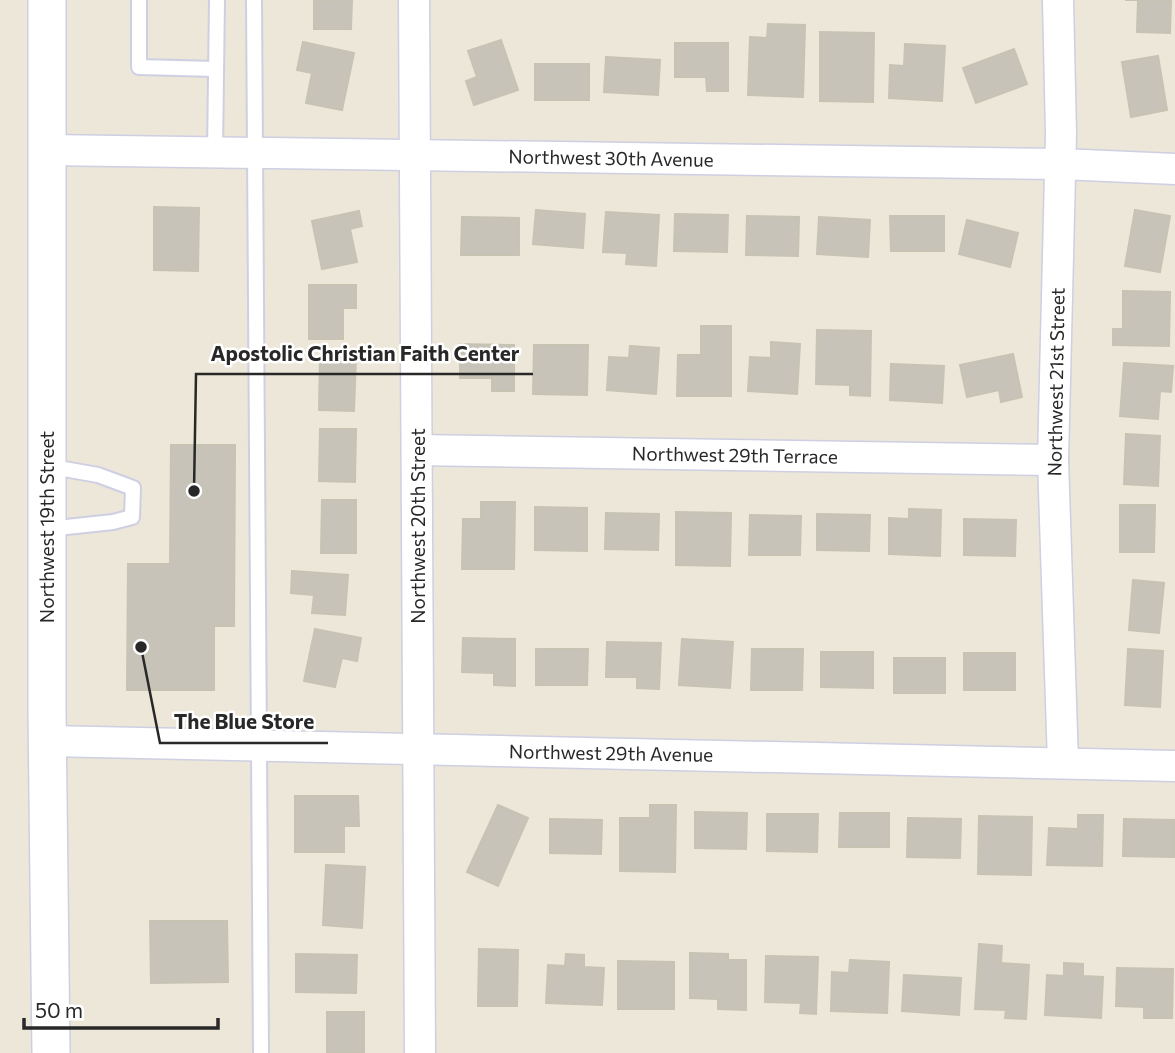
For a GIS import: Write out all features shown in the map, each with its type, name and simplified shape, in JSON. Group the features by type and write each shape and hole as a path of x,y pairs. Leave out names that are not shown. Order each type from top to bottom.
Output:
{"street":[{"name":"Northwest 19th Street","path":"47,0 51,1053"},
{"name":"Northwest 20th Street","path":"414,0 420,1053"},
{"name":"Northwest 21st Street","path":"1058,0 1060,164 1053,460 1063,763"},
{"name":"Northwest 30th Avenue","path":"46,150 1060,164 1175,169"},
{"name":"Northwest 29th Terrace","path":"417,450 1053,460"},
{"name":"Northwest 29th Avenue","path":"48,741 1175,766"}],"lane":[{"path":"139,0 139,67 216,69"},
{"path":"215,152 217,0"},
{"path":"254,0 261,1053"},
{"path":"47,466 99,475 133,488 132,517 113,522 47,529"}],"building":[{"path":"314,0 352,0 351,29 314,29"},
{"path":"1138,0 1171,0 1170,33 1137,32"},
{"path":"768,24 805,25 803,97 748,95 750,37 767,38"},
{"path":"820,32 874,33 873,102 820,101"},
{"path":"501,40 518,90 474,105 466,81 477,77 468,51"},
{"path":"303,42 354,53 342,110 306,103 312,73 297,70"},
{"path":"675,43 728,43 728,91 707,91 706,77 675,77"},
{"path":"905,44 945,46 942,101 889,98 890,65 904,66"},
{"path":"1014,49 1027,84 976,103 963,68"},
{"path":"1158,56 1167,110 1131,117 1122,62"},
{"path":"606,57 660,60 658,95 604,92"},
{"path":"535,64 589,64 589,100 535,100"},
{"path":"154,207 199,208 198,271 154,270"},
{"path":"536,210 585,214 583,248 533,244"},
{"path":"1135,210 1170,216 1160,272 1125,266"},
{"path":"359,211 362,226 350,229 357,262 322,269 312,221"},
{"path":"606,212 659,215 656,266 626,264 627,253 603,252"},
{"path":"675,214 728,215 727,252 674,251"},
{"path":"747,216 799,217 798,256 746,255"},
{"path":"890,216 944,216 944,251 891,251"},
{"path":"462,217 519,218 519,255 461,255"},
{"path":"819,217 870,220 868,257 817,254"},
{"path":"967,220 1018,233 1010,267 959,254"},
{"path":"309,285 356,285 356,308 343,308 343,339 309,339"},
{"path":"1123,291 1170,292 1169,346 1113,345 1113,329 1123,329"},
{"path":"701,326 731,326 731,396 677,396 678,355 701,355"},
{"path":"817,330 871,331 870,396 850,395 850,385 816,384"},
{"path":"771,342 800,344 797,394 748,391 750,357 771,358"},
{"path":"460,344 514,345 514,391 492,391 492,378 460,378"},
{"path":"534,345 588,345 587,395 533,394"},
{"path":"630,346 659,348 656,394 607,390 609,357 629,358"},
{"path":"1013,354 1022,397 1001,402 999,390 967,397 960,365"},
{"path":"320,356 356,357 354,411 319,410"},
{"path":"1124,363 1173,366 1171,392 1160,391 1158,419 1120,416"},
{"path":"891,364 944,366 942,403 890,400"},
{"path":"320,429 356,429 355,482 319,481"},
{"path":"1126,434 1160,436 1158,486 1124,484"},
{"path":"171,445 235,445 234,626 214,626 214,690 127,690 128,564 170,564"},
{"path":"322,500 356,500 356,553 321,553"},
{"path":"481,502 515,502 514,569 462,569 463,519 481,519"},
{"path":"1120,505 1155,505 1154,552 1120,552"},
{"path":"535,507 587,508 587,551 535,550"},
{"path":"909,509 941,510 940,556 889,554 889,518 909,519"},
{"path":"676,512 731,513 730,566 676,565"},
{"path":"606,513 659,514 658,550 605,549"},
{"path":"817,514 870,515 869,551 817,550"},
{"path":"750,515 801,516 800,555 749,555"},
{"path":"964,519 1016,520 1015,556 964,555"},
{"path":"292,571 348,575 345,615 312,613 314,595 291,593"},
{"path":"1133,580 1164,583 1159,633 1129,630"},
{"path":"315,629 361,638 357,661 342,658 335,687 304,681"},
{"path":"463,638 515,639 515,686 494,685 494,673 462,672"},
{"path":"682,639 733,642 730,688 679,685"},
{"path":"607,642 661,643 659,689 637,688 637,677 606,677"},
{"path":"536,649 588,649 587,685 536,685"},
{"path":"752,649 803,649 802,690 751,690"},
{"path":"1128,649 1163,651 1160,707 1125,705"},
{"path":"821,652 873,652 873,688 821,687"},
{"path":"964,653 1015,653 1015,690 964,690"},
{"path":"894,658 945,658 945,693 894,693"},
{"path":"295,796 358,796 359,826 344,826 344,852 295,852"},
{"path":"498,805 528,818 498,886 467,872"},
{"path":"650,805 676,805 675,872 620,871 620,818 650,818"},
{"path":"695,812 747,813 746,849 695,848"},
{"path":"840,813 889,813 889,847 839,847"},
{"path":"767,814 818,814 817,852 767,851"},
{"path":"1078,815 1103,815 1102,866 1047,865 1049,828 1078,829"},
{"path":"979,816 1032,817 1031,875 978,874"},
{"path":"908,818 961,819 960,858 907,857"},
{"path":"550,819 602,820 601,854 550,853"},
{"path":"1124,819 1175,820 1174,857 1123,856"},
{"path":"326,865 365,867 362,928 323,925"},
{"path":"150,921 227,921 228,982 151,983"},
{"path":"979,944 1002,946 1001,963 1029,965 1026,1019 1005,1018 1006,1010 975,1009"},
{"path":"479,949 518,950 517,1006 478,1006"},
{"path":"690,953 728,954 728,960 746,960 746,1010 718,1009 718,999 690,998"},
{"path":"296,954 357,955 356,993 296,992"},
{"path":"566,954 584,955 584,967 604,968 602,1005 546,1003 548,965 565,966"},
{"path":"766,956 818,957 816,1014 800,1013 801,1003 765,1002"},
{"path":"850,960 889,962 887,1013 831,1011 832,972 849,973"},
{"path":"618,961 674,962 674,1009 618,1009"},
{"path":"1064,963 1083,964 1083,976 1103,977 1101,1018 1045,1015 1047,975 1064,976"},
{"path":"1117,968 1173,969 1172,1018 1144,1018 1144,1007 1116,1006"},
{"path":"904,975 961,978 959,1015 902,1011"},
{"path":"327,1012 364,1012 364,1053 327,1053"}],"place":[{"name":"Apostolic Christian Faith Center","path":"194,491"},
{"name":"The Blue Store","path":"141,647"}]}
